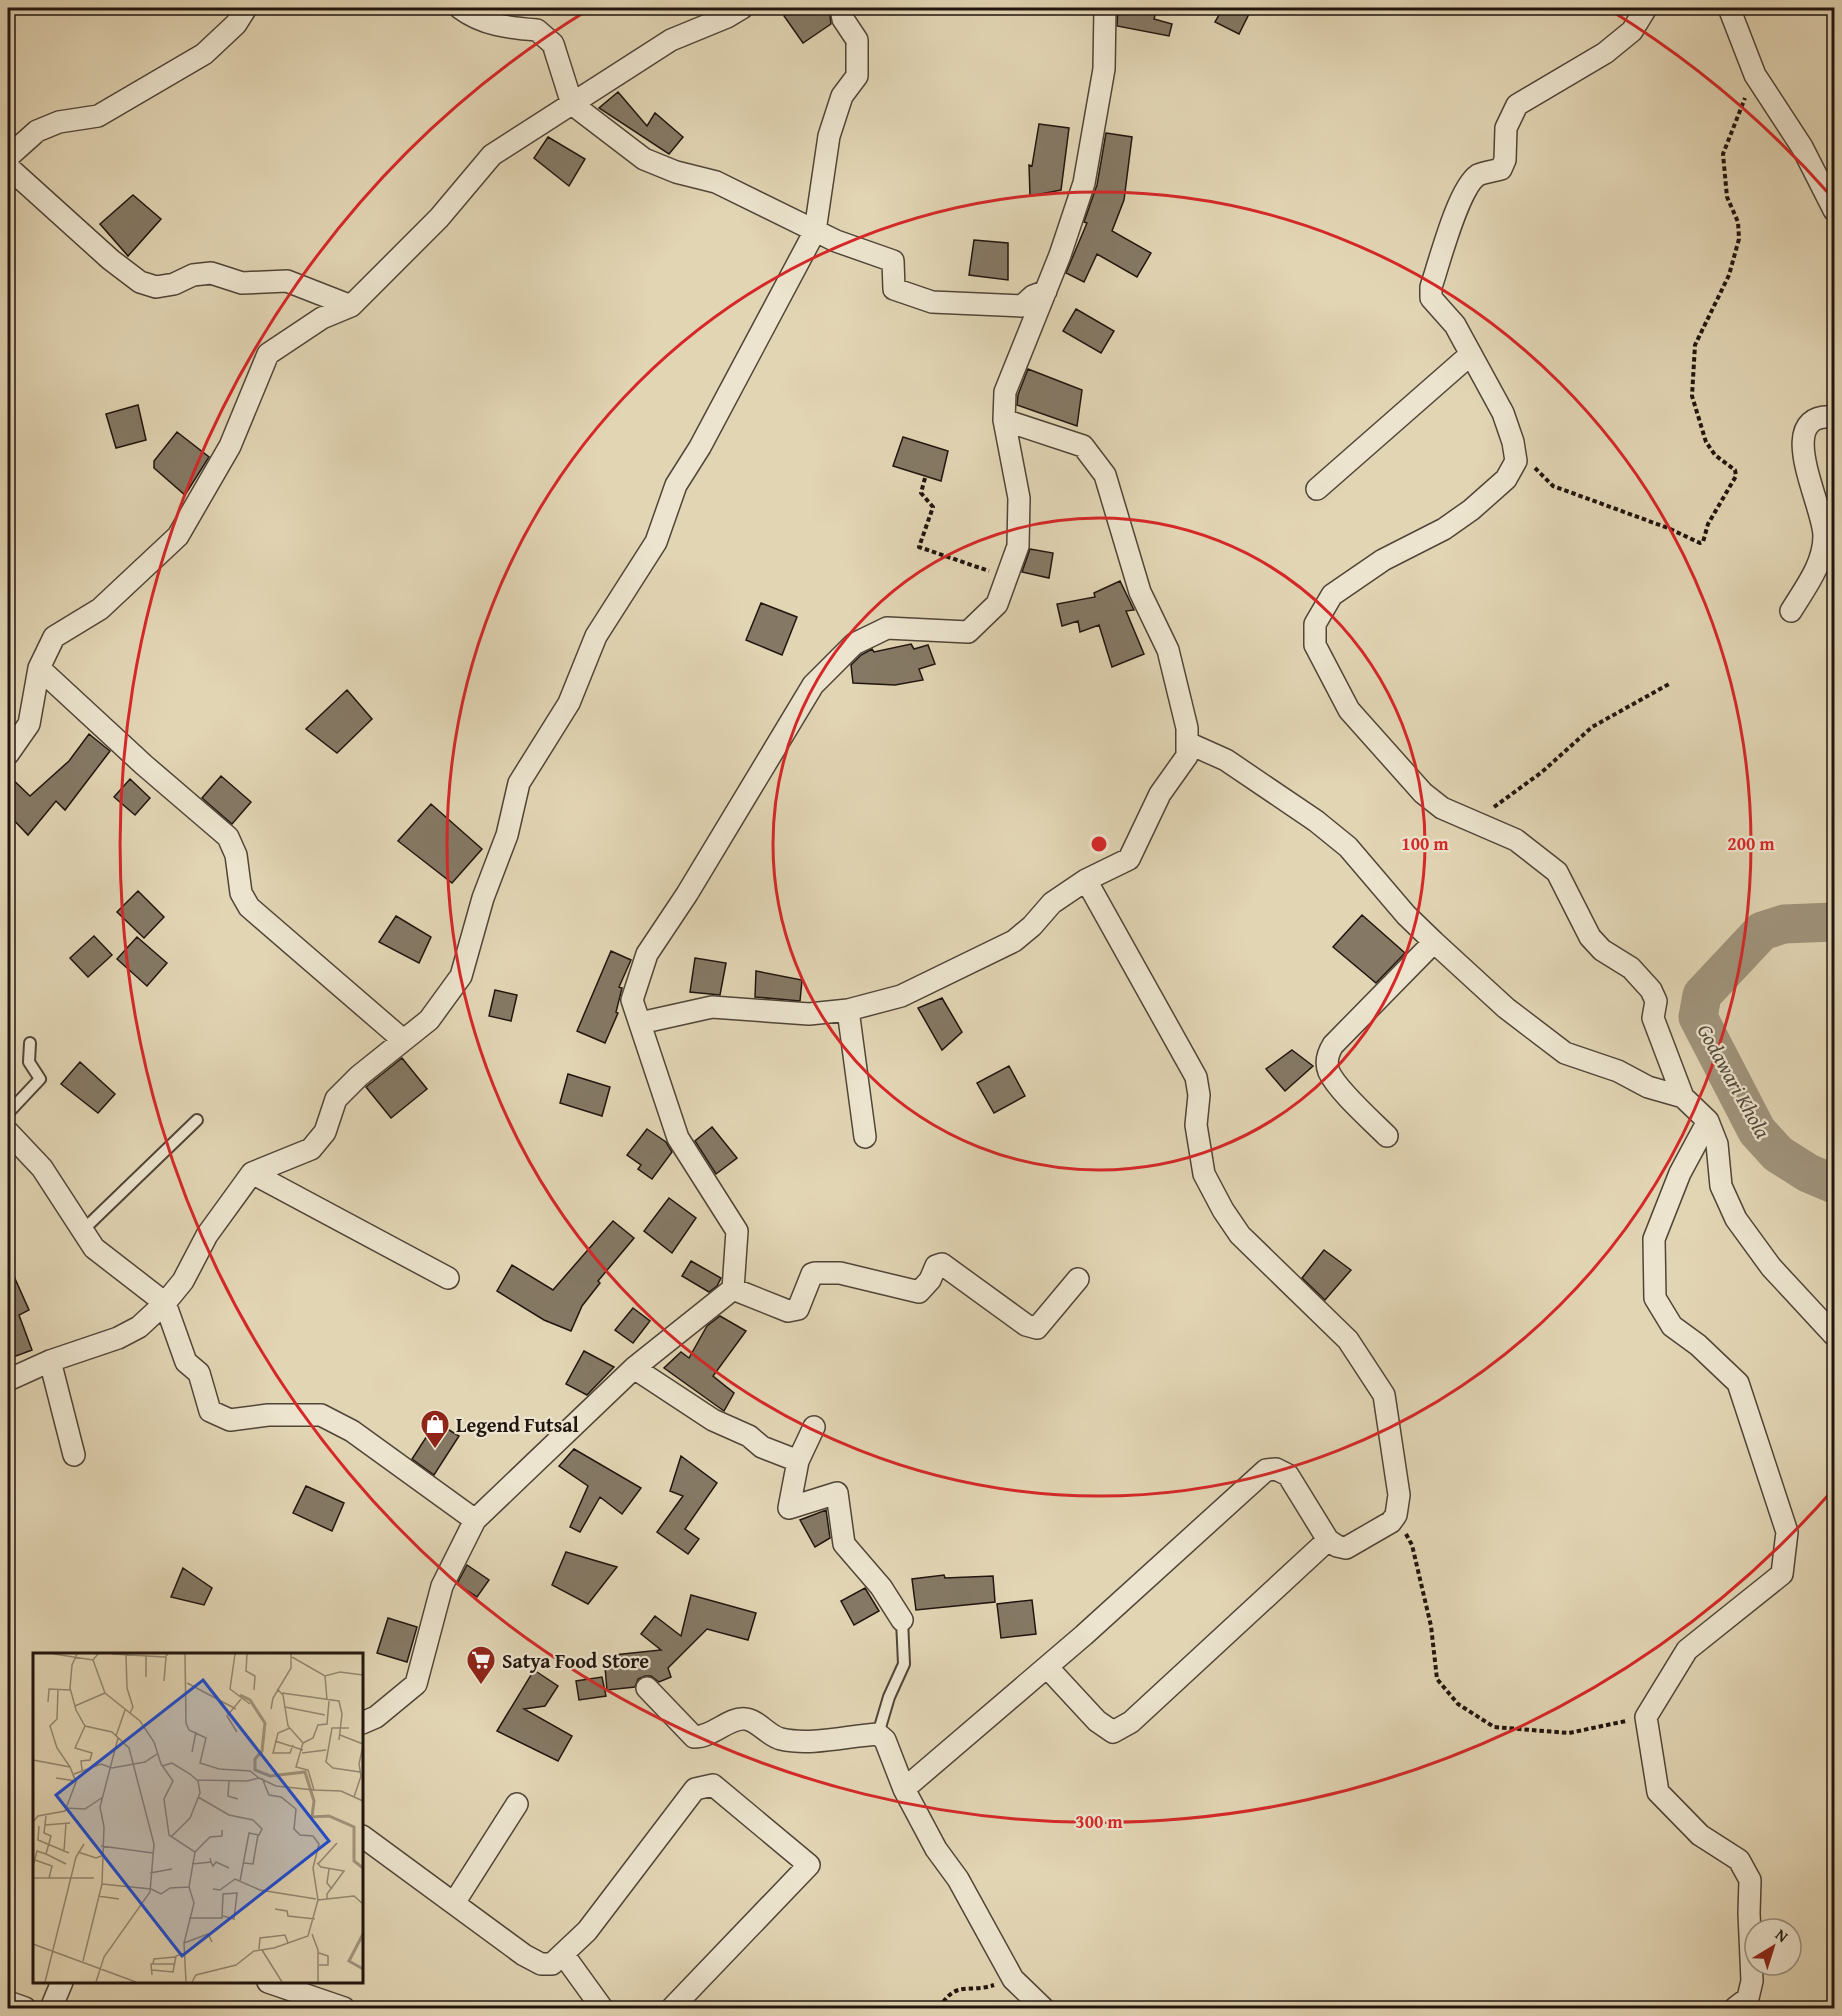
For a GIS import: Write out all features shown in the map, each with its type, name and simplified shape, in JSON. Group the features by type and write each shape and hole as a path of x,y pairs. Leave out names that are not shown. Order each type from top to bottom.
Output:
{"street":[{"path":"460,8 502,28 537,30 553,44 572,104 644,159 676,172 716,182 815,231 893,261 894,289 913,297 963,305 1022,306 1033,296 1046,291"},
{"path":"8,754 29,724 39,668 54,637 100,609 178,536 230,447 268,354 322,318 351,306 439,218 492,154 671,40 728,17 742,8"},
{"path":"8,1380 50,1361 118,1338 139,1327 165,1303 183,1281 207,1235 252,1173 311,1149 325,1132 336,1099 359,1076 429,1020 461,976 483,898 507,835 519,783 569,703 596,636 656,542 676,485 815,231 829,136 842,96 856,76 857,40 843,19 841,8"},
{"path":"363,1723 376,1717 416,1684 441,1586 475,1520 634,1368 733,1289 737,1231 678,1138 632,1000 647,954 687,894 813,685 854,644 888,628 968,632 997,604 1018,546 1019,498 1004,420 1005,392 1046,291 1084,183 1104,69 1105,8"},
{"path":"1646,8 1632,31 1605,53 1517,105 1506,128 1505,160 1501,169 1477,176 1468,188 1450,225 1431,287 1431,298 1455,326 1503,413 1513,442 1516,461 1506,479 1471,510 1444,529 1383,560 1332,595 1315,624 1315,645 1349,710 1424,793 1442,808 1516,840 1557,872 1590,937 1602,950 1631,968 1651,990 1656,1001 1653,1018 1683,1097 1708,1120 1717,1144 1721,1186 1736,1219 1771,1267 1834,1335"},
{"path":"1729,8 1755,75 1802,147 1834,210"},
{"path":"8,157 37,131 59,122 98,116 204,54 238,11"},
{"path":"8,166 111,260 140,282 156,287 174,284 193,275 211,273 242,283 287,281 351,306"},
{"path":"1317,489 1471,354"},
{"path":"1791,611 1820,563 1824,537 1822,513 1802,458 1803,437 1811,423 1823,416 1834,417"},
{"path":"640,1023 712,1007 809,1014 848,1010 901,996 1014,941 1032,926 1052,903 1086,880 1129,859 1160,794 1187,756 1187,728 1167,650 1140,592 1105,475 1083,446 1004,420"},
{"path":"39,668 144,765 228,837 237,855 241,893 249,907 403,1040"},
{"path":"1188,743 1226,760 1324,827 1348,847 1406,915 1434,942 1506,1008 1565,1053 1618,1071 1648,1087 1683,1097"},
{"path":"904,1789 1047,1667 1266,1470 1276,1469 1288,1475 1328,1540 1337,1546 1346,1548 1391,1522 1396,1515 1399,1495 1384,1395 1348,1340 1240,1234 1223,1210 1204,1174 1196,1125 1199,1095 1196,1077 1086,880"},
{"path":"1387,1137 1335,1082 1328,1071 1327,1056 1333,1045 1434,942"},
{"path":"848,1010 865,1137"},
{"path":"1708,1120 1680,1173 1654,1239 1655,1298 1672,1326 1698,1345 1738,1383 1786,1532 1782,1574 1688,1650 1646,1717 1658,1792 1700,1835 1739,1860 1750,1880 1752,1981 1748,1998 1735,2008"},
{"path":"8,1132 42,1168 94,1248 165,1303 186,1362 199,1373 210,1411 230,1420 268,1415 321,1416 352,1431 475,1520"},
{"path":"252,1173 448,1278"},
{"path":"733,1289 788,1311 798,1310 804,1291 812,1274 815,1273 840,1273 919,1292 930,1280 936,1266 942,1264 1026,1325 1036,1328 1078,1279"},
{"path":"50,1361 74,1455"},
{"path":"634,1368 713,1420 749,1436 762,1448 798,1461"},
{"path":"814,1427 798,1461 789,1508 837,1493 844,1544 881,1587 902,1620"},
{"path":"1047,1667 1096,1721 1113,1732 1131,1722 1328,1540"},
{"path":"647,1688 694,1737 706,1737 737,1719 747,1719 778,1738 801,1743 878,1734 885,1740 904,1789 936,1849 958,1879 1013,1979 1043,2008"},
{"path":"363,1837 524,1955 541,1964 552,1964 588,1930 695,1789 713,1785 809,1865 672,2008"},
{"path":"453,1903 518,1804"},
{"path":"562,1954 602,2008"},
{"path":"51,2008 62,1983"},
{"path":"271,1983 344,2008"},
{"path":"8,2002 25,2008"}],"lane":[{"path":"8,1113 40,1079 29,1062 30,1044"},
{"path":"82,1231 197,1120"},
{"path":"878,1734 889,1697 904,1664 902,1620"}],"path":[{"path":"1516,461 1537,469 1553,486 1668,528 1700,543 1703,542 1708,524 1736,476 1735,470 1715,455 1706,442 1692,396 1695,345 1729,275 1739,239 1738,222 1727,197 1723,154 1755,75"},
{"path":"925,478 921,493 933,507 919,547 1007,576"},
{"path":"1474,822 1542,772 1592,727 1669,684"},
{"path":"1396,1515 1412,1545 1431,1626 1437,1679 1458,1704 1494,1727 1569,1733 1646,1717"},
{"path":"939,2008 947,1995 959,1988 981,1989 1013,1979"}],"building":[{"path":"795,8 829,8 831,24 803,43 784,16"},
{"path":"1118,8 1134,13 1134,8 1157,8 1154,19 1172,24 1169,36 1117,26"},
{"path":"1223,8 1252,8 1239,34 1215,22"},
{"path":"618,92 647,126 655,113 683,137 669,154 599,108"},
{"path":"1039,124 1069,128 1061,190 1030,196 1029,165 1032,166"},
{"path":"1106,133 1132,137 1124,200 1112,231 1151,253 1137,277 1097,254 1084,282 1066,273 1087,223 1084,222 1097,185"},
{"path":"548,137 585,159 569,186 534,158"},
{"path":"133,195 161,219 128,256 100,224"},
{"path":"974,240 1008,243 1008,280 969,275"},
{"path":"1076,309 1114,331 1101,353 1063,331"},
{"path":"1028,369 1082,390 1077,426 1017,405 1018,395"},
{"path":"138,405 146,440 116,448 106,414"},
{"path":"177,432 209,457 185,495 154,468 154,461"},
{"path":"903,437 948,451 941,481 893,466"},
{"path":"1030,549 1053,553 1049,578 1022,572"},
{"path":"1120,581 1134,610 1126,611 1144,654 1112,667 1099,625 1080,632 1078,621 1062,626 1057,604 1095,597 1094,593"},
{"path":"761,603 797,617 782,655 746,640"},
{"path":"911,644 914,649 928,645 935,664 919,669 923,680 895,685 853,683 851,665 861,655 872,649 874,652"},
{"path":"347,690 372,719 337,753 306,729"},
{"path":"89,734 110,751 65,810 56,801 28,835 8,814 8,775 30,796 69,761"},
{"path":"221,776 251,802 232,824 202,798"},
{"path":"130,779 150,798 135,815 114,797"},
{"path":"431,804 482,849 452,883 398,841"},
{"path":"138,891 164,917 144,938 117,912"},
{"path":"1362,915 1405,953 1376,983 1333,947"},
{"path":"396,916 431,937 419,963 379,942"},
{"path":"94,936 112,955 88,977 70,958"},
{"path":"137,937 167,963 147,986 117,959"},
{"path":"611,951 631,960 619,987 622,988 616,1012 618,1013 605,1043 577,1031"},
{"path":"695,958 726,963 720,995 690,992"},
{"path":"756,971 802,980 800,1001 755,997"},
{"path":"495,990 517,995 511,1021 489,1016"},
{"path":"942,998 962,1032 942,1050 918,1008"},
{"path":"1292,1050 1313,1066 1285,1091 1266,1069"},
{"path":"402,1058 427,1089 391,1118 366,1087"},
{"path":"80,1062 115,1094 98,1113 61,1084"},
{"path":"1009,1066 1025,1096 994,1113 977,1083"},
{"path":"568,1074 610,1087 602,1116 560,1103"},
{"path":"712,1127 737,1158 716,1174 695,1141"},
{"path":"647,1129 666,1142 672,1152 652,1179 638,1169 641,1165 627,1155"},
{"path":"669,1198 696,1218 672,1253 644,1231"},
{"path":"613,1221 634,1238 598,1281 600,1283 582,1306 571,1331 544,1320 497,1291 512,1265 553,1290"},
{"path":"1324,1250 1351,1270 1325,1300 1302,1278"},
{"path":"691,1261 721,1278 717,1286 709,1292 682,1276"},
{"path":"8,1263 29,1310 19,1315 32,1350 8,1359"},
{"path":"633,1308 650,1321 633,1343 615,1330"},
{"path":"720,1316 746,1331 713,1376 734,1393 724,1411 664,1368 681,1352 689,1358 707,1326"},
{"path":"584,1351 614,1367 587,1395 566,1384"},
{"name":"Legend Futsal","path":"436,1422 459,1436 434,1475 412,1459"},
{"path":"574,1449 641,1488 622,1514 600,1497 580,1532 570,1527 588,1486 559,1466"},
{"path":"681,1456 717,1483 685,1529 699,1539 688,1554 657,1532 683,1496 670,1491"},
{"path":"306,1486 344,1503 332,1531 293,1513"},
{"path":"826,1510 830,1538 815,1547 800,1520"},
{"path":"566,1552 617,1567 588,1604 552,1585"},
{"path":"467,1565 489,1580 477,1597 457,1584"},
{"path":"183,1568 212,1588 204,1605 171,1597"},
{"path":"944,1575 945,1578 993,1576 995,1602 916,1610 912,1579"},
{"path":"865,1588 879,1611 854,1625 841,1601"},
{"path":"691,1595 756,1613 748,1640 707,1629 668,1668 671,1677 659,1682 651,1676 645,1676 638,1679 635,1687 607,1690 604,1656 661,1650 641,1634 655,1616 681,1636"},
{"path":"1032,1600 1036,1634 1001,1638 997,1604"},
{"path":"388,1618 417,1627 407,1662 377,1653"},
{"path":"534,1670 558,1686 545,1706 524,1709 572,1736 558,1761 497,1731"},
{"path":"602,1677 606,1696 579,1700 576,1681"}],"waterway":[{"name":"Godawari Khola","path":"1834,922 1784,924 1762,931 1702,995 1698,1017 1757,1131 1778,1154 1808,1173 1834,1184"}],"place":[{"name":"Legend Futsal","path":"435,1450"},
{"name":"Satya Food Store","path":"481,1686"}]}
